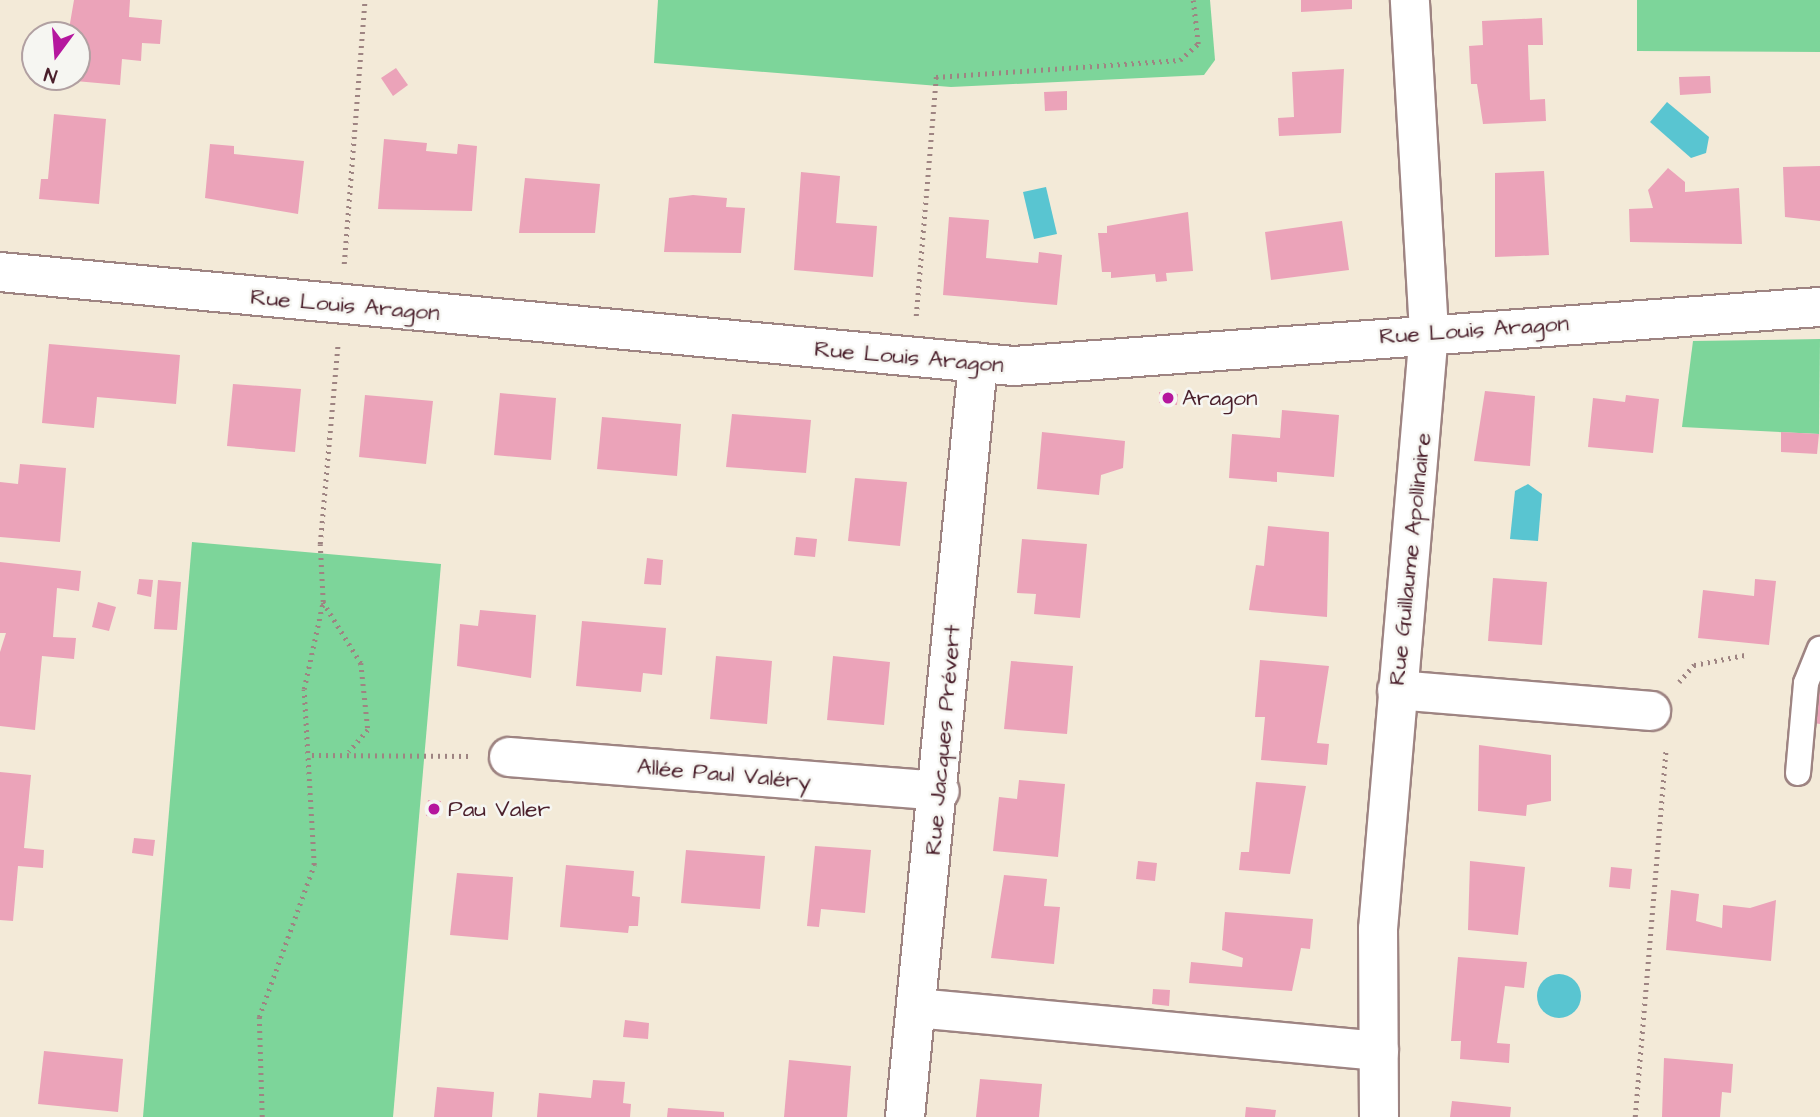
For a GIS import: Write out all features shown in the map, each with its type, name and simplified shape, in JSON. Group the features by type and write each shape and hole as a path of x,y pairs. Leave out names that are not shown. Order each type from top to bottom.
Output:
{"street":[{"name":"Rue Guillaume Apollinaire","path":"1379,1117 1378,929 1429,332 1410,0"},
{"name":"Rue Louis Aragon","path":"0,272 978,363 1050,366 1429,332 1820,307"},
{"name":"Rue Jacques Prévert","path":"905,1117 940,791 978,363"},
{"path":"1397,690 1660,713"},
{"name":"Allée Paul Valéry","path":"509,757 940,791"},
{"path":"916,1008 1379,1051"}],"lane":[{"path":"1798,773 1806,683 1820,649"}],"path":[{"path":"262,1117 259,1017 314,865 312,755 304,689 323,602 320,544 365,0"},
{"path":"912,357 936,77 1180,60 1198,44 1194,0"},
{"path":"323,602 361,663 368,730 349,752"},
{"path":"1635,1117 1660,713 1679,680 1694,665 1745,655"},
{"path":"312,755 349,752 509,757"}],"green space":[{"path":"658,0 1210,0 1215,60 1204,75 951,87 654,63"},
{"path":"1637,0 1820,0 1820,52 1637,51"},
{"path":"1820,339 1819,434 1682,427 1693,341"},
{"path":"192,542 441,564 393,1117 143,1117"}],"water":[{"path":"1667,102 1709,137 1706,153 1691,158 1650,122"},
{"path":"1046,187 1057,234 1034,239 1023,192"},
{"path":"1528,484 1542,494 1538,541 1510,539 1515,491"},
{"path":"1559,974 1575,980 1581,996 1575,1012 1559,1018 1543,1012 1537,996 1543,980"}],"building":[{"path":"74,0 130,0 129,17 162,20 160,44 142,43 141,61 122,59 120,85 91,82 91,21 70,21"},
{"path":"1301,0 1352,0 1352,9 1301,12"},
{"path":"1542,18 1543,45 1528,45 1530,100 1545,99 1546,121 1483,124 1477,84 1471,84 1469,46 1483,45 1482,21"},
{"path":"396,68 408,85 393,96 381,78"},
{"path":"1344,69 1341,133 1279,136 1278,118 1294,117 1292,72"},
{"path":"1710,76 1711,93 1680,95 1679,77"},
{"path":"1067,91 1067,110 1045,111 1044,92"},
{"path":"54,114 106,119 99,204 39,199 41,179 48,179"},
{"path":"384,139 427,143 426,151 457,154 458,144 477,146 472,211 378,209"},
{"path":"210,144 234,146 234,154 304,161 298,214 205,198"},
{"path":"1820,166 1820,221 1785,217 1783,167"},
{"path":"1668,168 1685,182 1685,192 1739,188 1742,244 1630,242 1629,209 1653,208 1648,190"},
{"path":"1544,171 1549,255 1495,257 1495,173"},
{"path":"801,172 840,176 836,223 877,226 873,277 794,270"},
{"path":"525,178 600,184 595,233 519,233"},
{"path":"693,195 727,198 726,207 745,208 741,253 664,252 669,198"},
{"path":"1188,212 1193,271 1166,273 1167,281 1156,282 1155,274 1111,278 1111,272 1102,272 1098,233 1107,233 1107,226"},
{"path":"949,217 989,220 986,258 1038,263 1039,252 1062,255 1057,305 943,295"},
{"path":"1342,221 1349,270 1271,280 1265,232"},
{"path":"49,344 180,355 176,404 97,397 94,428 42,423"},
{"path":"233,384 301,389 295,452 227,446"},
{"path":"1485,391 1535,396 1530,466 1474,461"},
{"name":"Aragon","path":"1159,392 1178,394 1177,405 1159,403"},
{"path":"500,393 556,398 551,460 494,455"},
{"path":"365,395 433,401 426,464 359,457"},
{"path":"1626,395 1659,399 1653,453 1588,447 1593,398 1625,402"},
{"path":"1282,410 1339,415 1334,477 1277,472 1277,482 1229,478 1232,434 1280,438"},
{"path":"732,414 811,420 806,473 726,467"},
{"path":"602,417 681,424 677,476 597,469"},
{"path":"1042,432 1125,441 1123,468 1101,475 1099,495 1037,489"},
{"path":"1781,432 1819,434 1817,454 1781,452"},
{"path":"20,464 66,468 60,542 0,537 0,482 18,484"},
{"path":"855,478 907,482 900,546 848,541"},
{"path":"1268,526 1329,532 1327,617 1249,610 1256,565 1264,566"},
{"path":"796,537 817,539 815,557 794,555"},
{"path":"1022,539 1087,544 1080,618 1034,614 1036,594 1017,593"},
{"path":"647,558 663,560 661,585 644,584"},
{"path":"0,562 81,571 79,591 57,588 53,637 76,638 74,659 42,656 35,730 0,726 0,652 6,633 0,633"},
{"path":"1493,578 1547,582 1542,645 1488,641"},
{"path":"139,579 153,580 151,597 137,594"},
{"path":"1755,579 1776,581 1769,645 1698,638 1703,590 1754,596"},
{"path":"158,580 181,582 177,630 154,629"},
{"path":"98,602 116,607 109,631 92,627"},
{"path":"480,610 536,615 531,678 457,666 460,624 478,626"},
{"path":"582,621 666,628 662,675 643,673 641,692 576,686"},
{"path":"716,656 772,661 767,724 710,719"},
{"path":"833,656 890,662 884,725 827,720"},
{"path":"1260,660 1329,666 1317,743 1329,744 1327,765 1261,760 1265,717 1255,717"},
{"path":"1011,661 1073,666 1067,734 1004,729"},
{"path":"1820,681 1820,724 1814,723"},
{"path":"1479,745 1551,755 1551,801 1527,805 1526,816 1478,811"},
{"path":"0,772 31,775 24,848 44,850 43,868 18,866 13,921 0,920"},
{"path":"1019,780 1065,784 1058,857 993,851 999,797 1017,799"},
{"path":"1256,782 1306,786 1290,874 1239,870 1241,852 1249,852"},
{"name":"Pau Valer","path":"428,800 441,801 440,817 426,816"},
{"path":"134,838 155,840 153,856 132,853"},
{"path":"815,846 871,850 865,913 821,909 819,927 807,926"},
{"path":"686,850 765,856 760,909 681,903"},
{"path":"1138,861 1157,863 1155,881 1136,879"},
{"path":"1470,861 1525,867 1518,935 1468,930"},
{"path":"566,865 634,871 632,896 640,897 638,926 629,926 628,933 560,927"},
{"path":"1611,867 1632,869 1630,889 1609,887"},
{"path":"457,873 513,877 508,940 450,935"},
{"path":"1004,875 1047,879 1044,906 1060,907 1054,964 991,958"},
{"path":"1671,890 1699,894 1696,921 1722,928 1723,905 1750,908 1776,900 1771,961 1666,950"},
{"path":"1225,912 1313,919 1310,949 1301,948 1292,991 1189,983 1191,962 1242,967 1243,958 1222,950"},
{"path":"1458,957 1527,962 1524,988 1505,986 1497,1043 1510,1044 1509,1063 1460,1059 1461,1041 1451,1041"},
{"path":"1153,989 1170,990 1169,1006 1152,1004"},
{"path":"625,1020 649,1023 648,1039 623,1037"},
{"path":"44,1051 123,1059 118,1112 38,1104"},
{"path":"1664,1058 1733,1064 1731,1093 1722,1092 1720,1117 1662,1117"},
{"path":"789,1060 851,1066 847,1117 784,1117"},
{"path":"980,1079 1042,1084 1039,1117 976,1117"},
{"path":"593,1080 625,1082 623,1103 631,1104 630,1117 537,1117 539,1093 591,1098"},
{"path":"437,1087 494,1092 492,1117 434,1117"},
{"path":"1452,1101 1511,1107 1510,1117 1450,1117"},
{"path":"1246,1107 1276,1110 1275,1117 1245,1117"},
{"path":"668,1108 724,1112 724,1117 667,1117"}],"place":[{"name":"Aragon","path":"1168,398"},
{"name":"Pau Valer","path":"434,809"}]}
